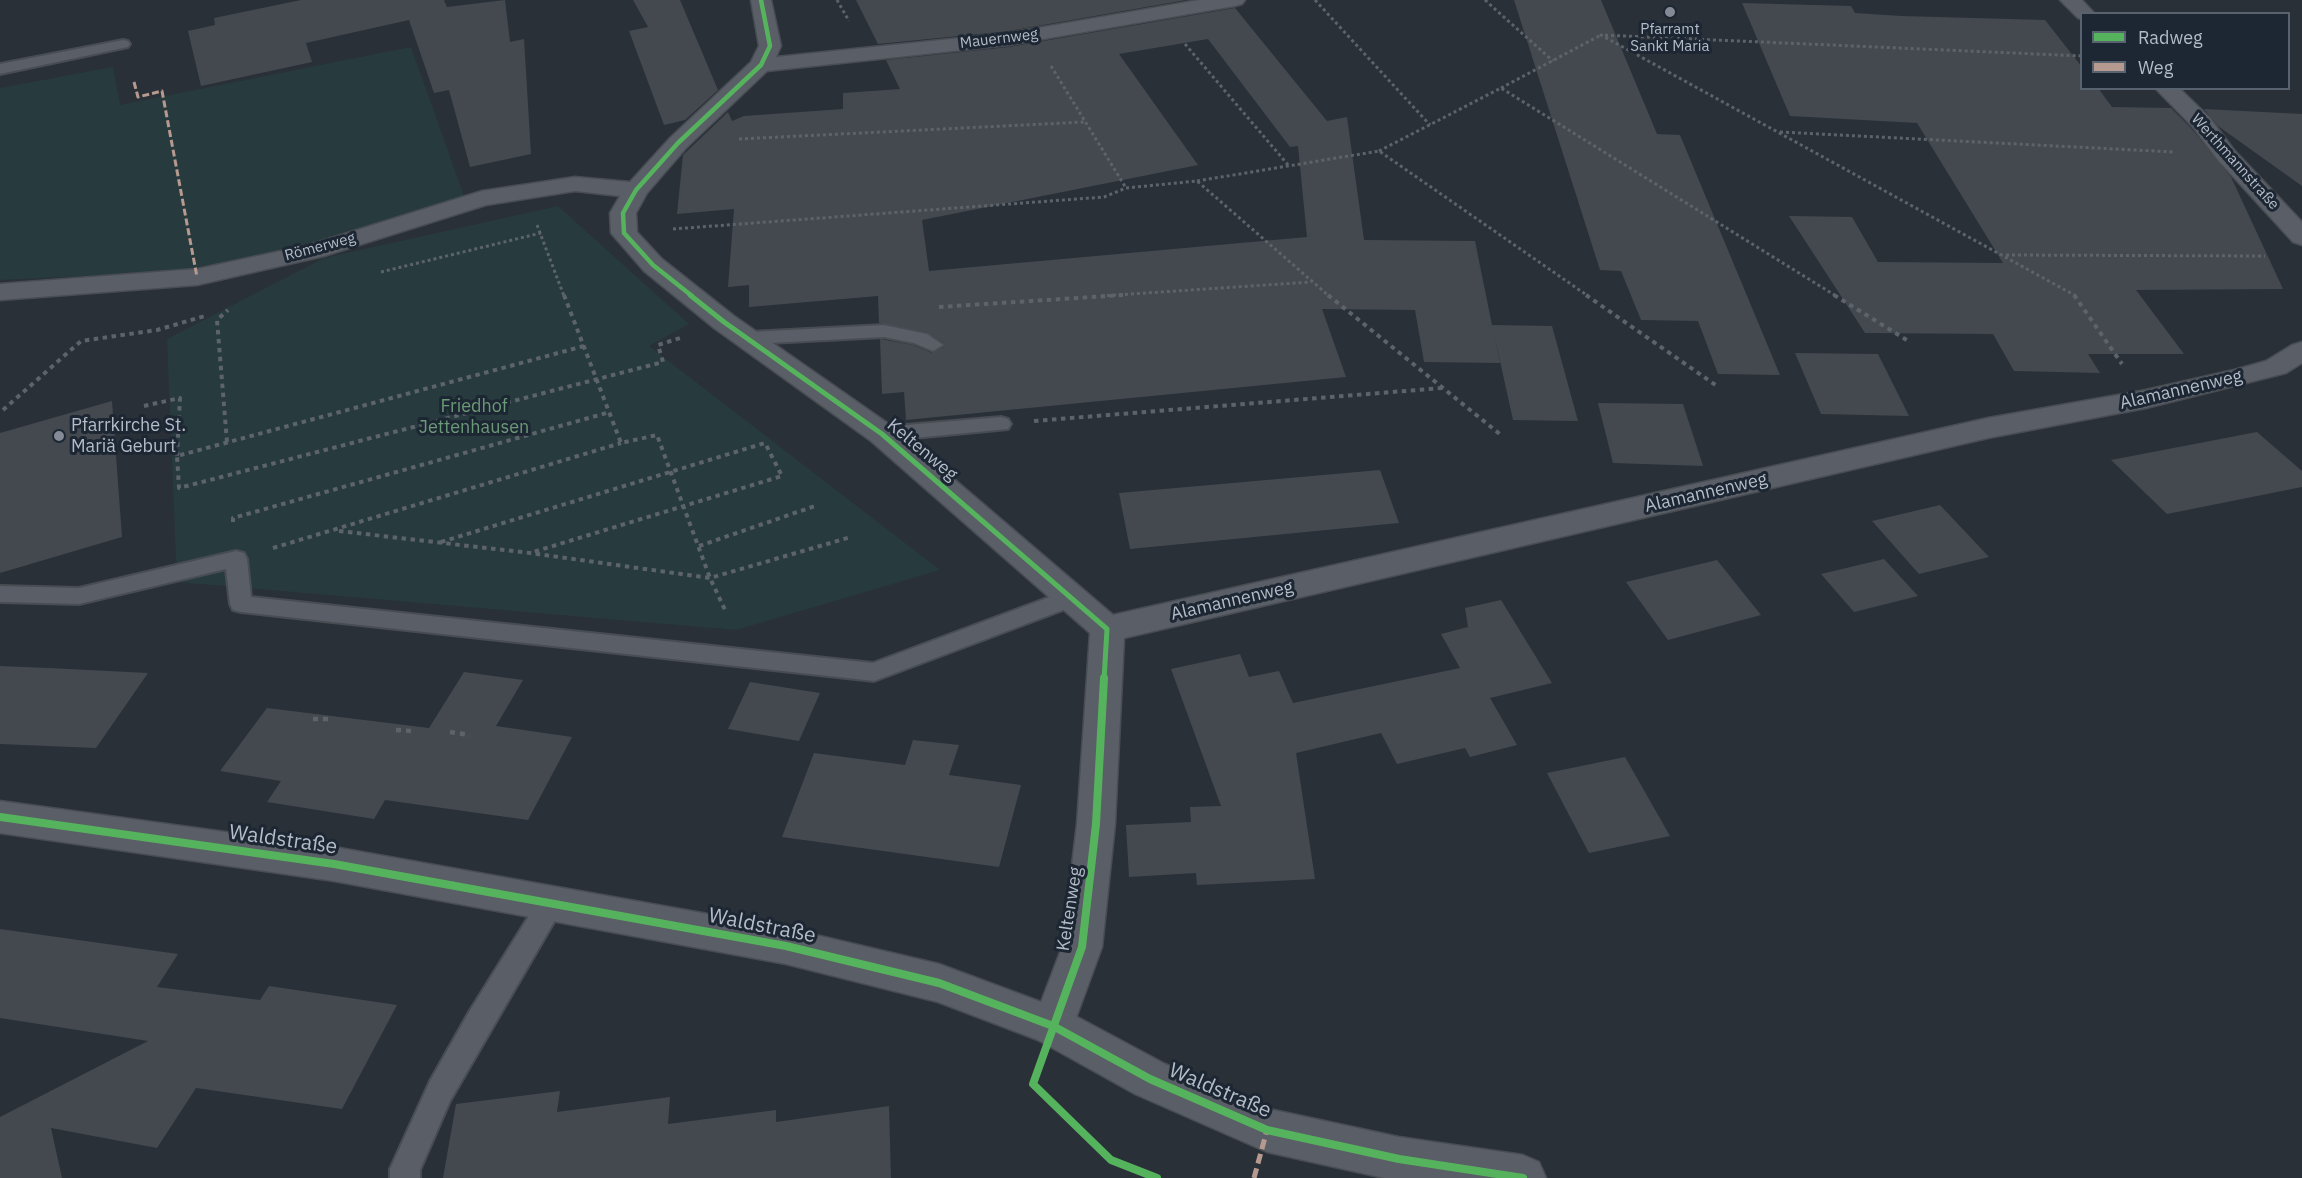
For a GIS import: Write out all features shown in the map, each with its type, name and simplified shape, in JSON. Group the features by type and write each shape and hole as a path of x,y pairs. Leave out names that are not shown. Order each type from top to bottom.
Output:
{"street":[{"path":"761,0 770,46 761,66"},
{"name":"Mauernweg","path":"761,66 1032,35 1235,0"},
{"path":"2070,0 2083,12"},
{"name":"Keltenweg","path":"761,66 678,143 636,189 623,213 624,232 653,265 724,322 750,338 882,434 1107,629 1096,824 1082,947 1053,1026"},
{"name":"Werthmannstraße","path":"2168,90 2201,122 2226,155 2302,237"},
{"name":"Römerweg","path":"0,292 197,277 315,251 482,198 575,184 636,189"},
{"name":"Alamannenweg","path":"1107,629 1988,428 2146,399 2276,367 2302,351"},
{"name":"Waldstraße","path":"0,817 334,864 786,946 939,983 1053,1026 1150,1079 1267,1130 1399,1159 1523,1178"}],"lane":[{"path":"0,69 123,44"},
{"path":"750,338 884,331 920,338 933,345"},
{"path":"882,434 1001,424"},
{"path":"0,594 79,596 236,559 241,604 874,672 1071,598"},
{"path":"405,1178 405,1169 440,1091 479,1021 552,903"}],"path":[{"path":"1315,0 1430,125"},
{"path":"1485,0 1553,60"},
{"path":"1160,14 1289,166"},
{"path":"1032,35 1126,188"},
{"path":"1600,35 2005,255 2076,296 2146,399"},
{"path":"730,225 1104,197 1126,188 1197,181 1379,151 1600,35 2080,56"},
{"path":"1501,88 1910,342"},
{"path":"765,138 1085,122"},
{"path":"1777,132 2226,155"},
{"path":"1379,151 1717,386"},
{"path":"1197,181 1312,282 1501,435"},
{"path":"537,223 621,444"},
{"path":"379,272 540,233"},
{"path":"2005,255 2266,256"},
{"path":"934,307 1312,282"},
{"path":"219,312 229,309 217,320 227,442"},
{"path":"3,410 81,341 157,330 208,315"},
{"path":"144,406 180,398 177,456 179,488 663,362 658,345"},
{"path":"177,456 584,346"},
{"path":"1029,422 1443,387"},
{"path":"610,412 233,518 236,559 657,435 710,578 726,612"},
{"path":"441,542 765,443 782,476 530,553"},
{"path":"699,546 815,506"},
{"path":"335,530 530,553 710,578 851,537"},
{"path":"313,719 329,719"},
{"path":"396,730 412,731"},
{"path":"450,732 470,735"}],"green space":[{"path":"411,47 464,196 285,251 170,272 0,280 0,88 113,67 120,105"},
{"name":"Friedhof Jettenhausen","path":"558,206 689,324 649,346 940,570 736,630 177,582 167,339 324,258"}],"building":[{"path":"301,0 444,0 447,7 505,0 510,42 524,39 531,154 470,167 449,90 434,93 409,20 306,43 312,62 201,86 188,31 215,25 214,18"},
{"path":"633,0 680,0 718,90 685,120 664,125 629,31 648,27"},
{"path":"856,0 1186,0 1009,31 878,44"},
{"path":"1514,0 1601,0 1657,134 1680,135 1780,375 1718,374 1698,321 1641,320 1621,271 1600,270"},
{"path":"1742,3 1851,6 1855,13 1901,16 2045,20 2080,64 2080,90 2099,90 2112,107 2171,108 2191,128 2231,177 2283,289 2136,290 2184,354 2088,354 2100,373 2014,371 1993,334 1865,333 1789,216 1852,217 1878,262 2003,263 1917,123 1790,116"},
{"path":"1235,8 1327,121 1347,117 1364,240 1475,241 1492,325 1552,326 1578,421 1513,420 1494,334 1500,363 1424,362 1415,310 1322,309 1346,377 906,420 904,392 882,394 880,339 913,345 932,353 944,347 944,343 927,332 879,323 878,296 749,307 749,285 728,287 734,209 677,214 683,155 728,112 732,121 744,116 843,109 843,93 900,89 886,60 1009,47","holes":["1208,39 1290,147 1298,146 1307,237 929,271 922,220 1198,165 1119,54"]},
{"path":"2204,109 2302,114 2302,186 2218,126"},
{"path":"1795,353 1878,354 1909,416 1821,414"},
{"path":"112,401 122,537 0,573 0,433"},
{"path":"1598,403 1683,404 1703,466 1613,463"},
{"path":"2257,432 2302,471 2302,487 2167,514 2111,460"},
{"path":"1380,470 1399,523 1130,549 1119,493"},
{"path":"1940,505 1989,557 1919,574 1872,521"},
{"path":"1884,559 1918,596 1854,612 1821,574"},
{"path":"1717,560 1761,615 1668,640 1626,582"},
{"path":"1501,600 1552,683 1490,698 1517,745 1470,757 1465,748 1397,764 1381,733 1296,753 1315,879 1197,885 1196,873 1129,877 1126,825 1191,822 1190,807 1221,806 1171,669 1240,654 1249,677 1279,671 1293,703 1460,668 1441,634 1468,627 1465,608"},
{"path":"0,666 148,673 96,748 0,744"},
{"path":"464,672 523,680 496,726 572,737 528,820 385,800 374,819 267,802 281,781 220,771 267,708 429,728"},
{"path":"750,682 820,693 799,741 728,729"},
{"path":"913,740 959,745 949,775 1021,785 999,867 782,837 814,753 905,765"},
{"path":"1625,757 1670,836 1589,853 1547,773"},
{"path":"0,929 178,954 157,987 260,1000 269,986 397,1005 342,1109 196,1088 157,1148 51,1128 62,1178 0,1178 0,1117 148,1041 0,1018"},
{"path":"560,1091 557,1112 670,1097 668,1124 776,1110 776,1122 889,1106 891,1178 443,1178 456,1104"}],"marked path":[{"path":"134,82 138,97 162,91 197,277"},
{"path":"1254,1178 1267,1130"}],"cycle path":[{"path":"761,0 770,46 761,65 678,143 636,190 623,213 624,233 653,265 724,322 882,434 1107,629 1096,824 1082,947 1033,1084 1111,1160 1157,1178"},
{"path":"0,817 334,864 786,946 939,983 1053,1026 1150,1079 1267,1130 1399,1159 1523,1178"}],"place":[{"name":"Pfarramt Sankt Maria","path":"1670,12"},
{"name":"Pfarrkirche St. Mariä Geburt","path":"59,436"}]}
